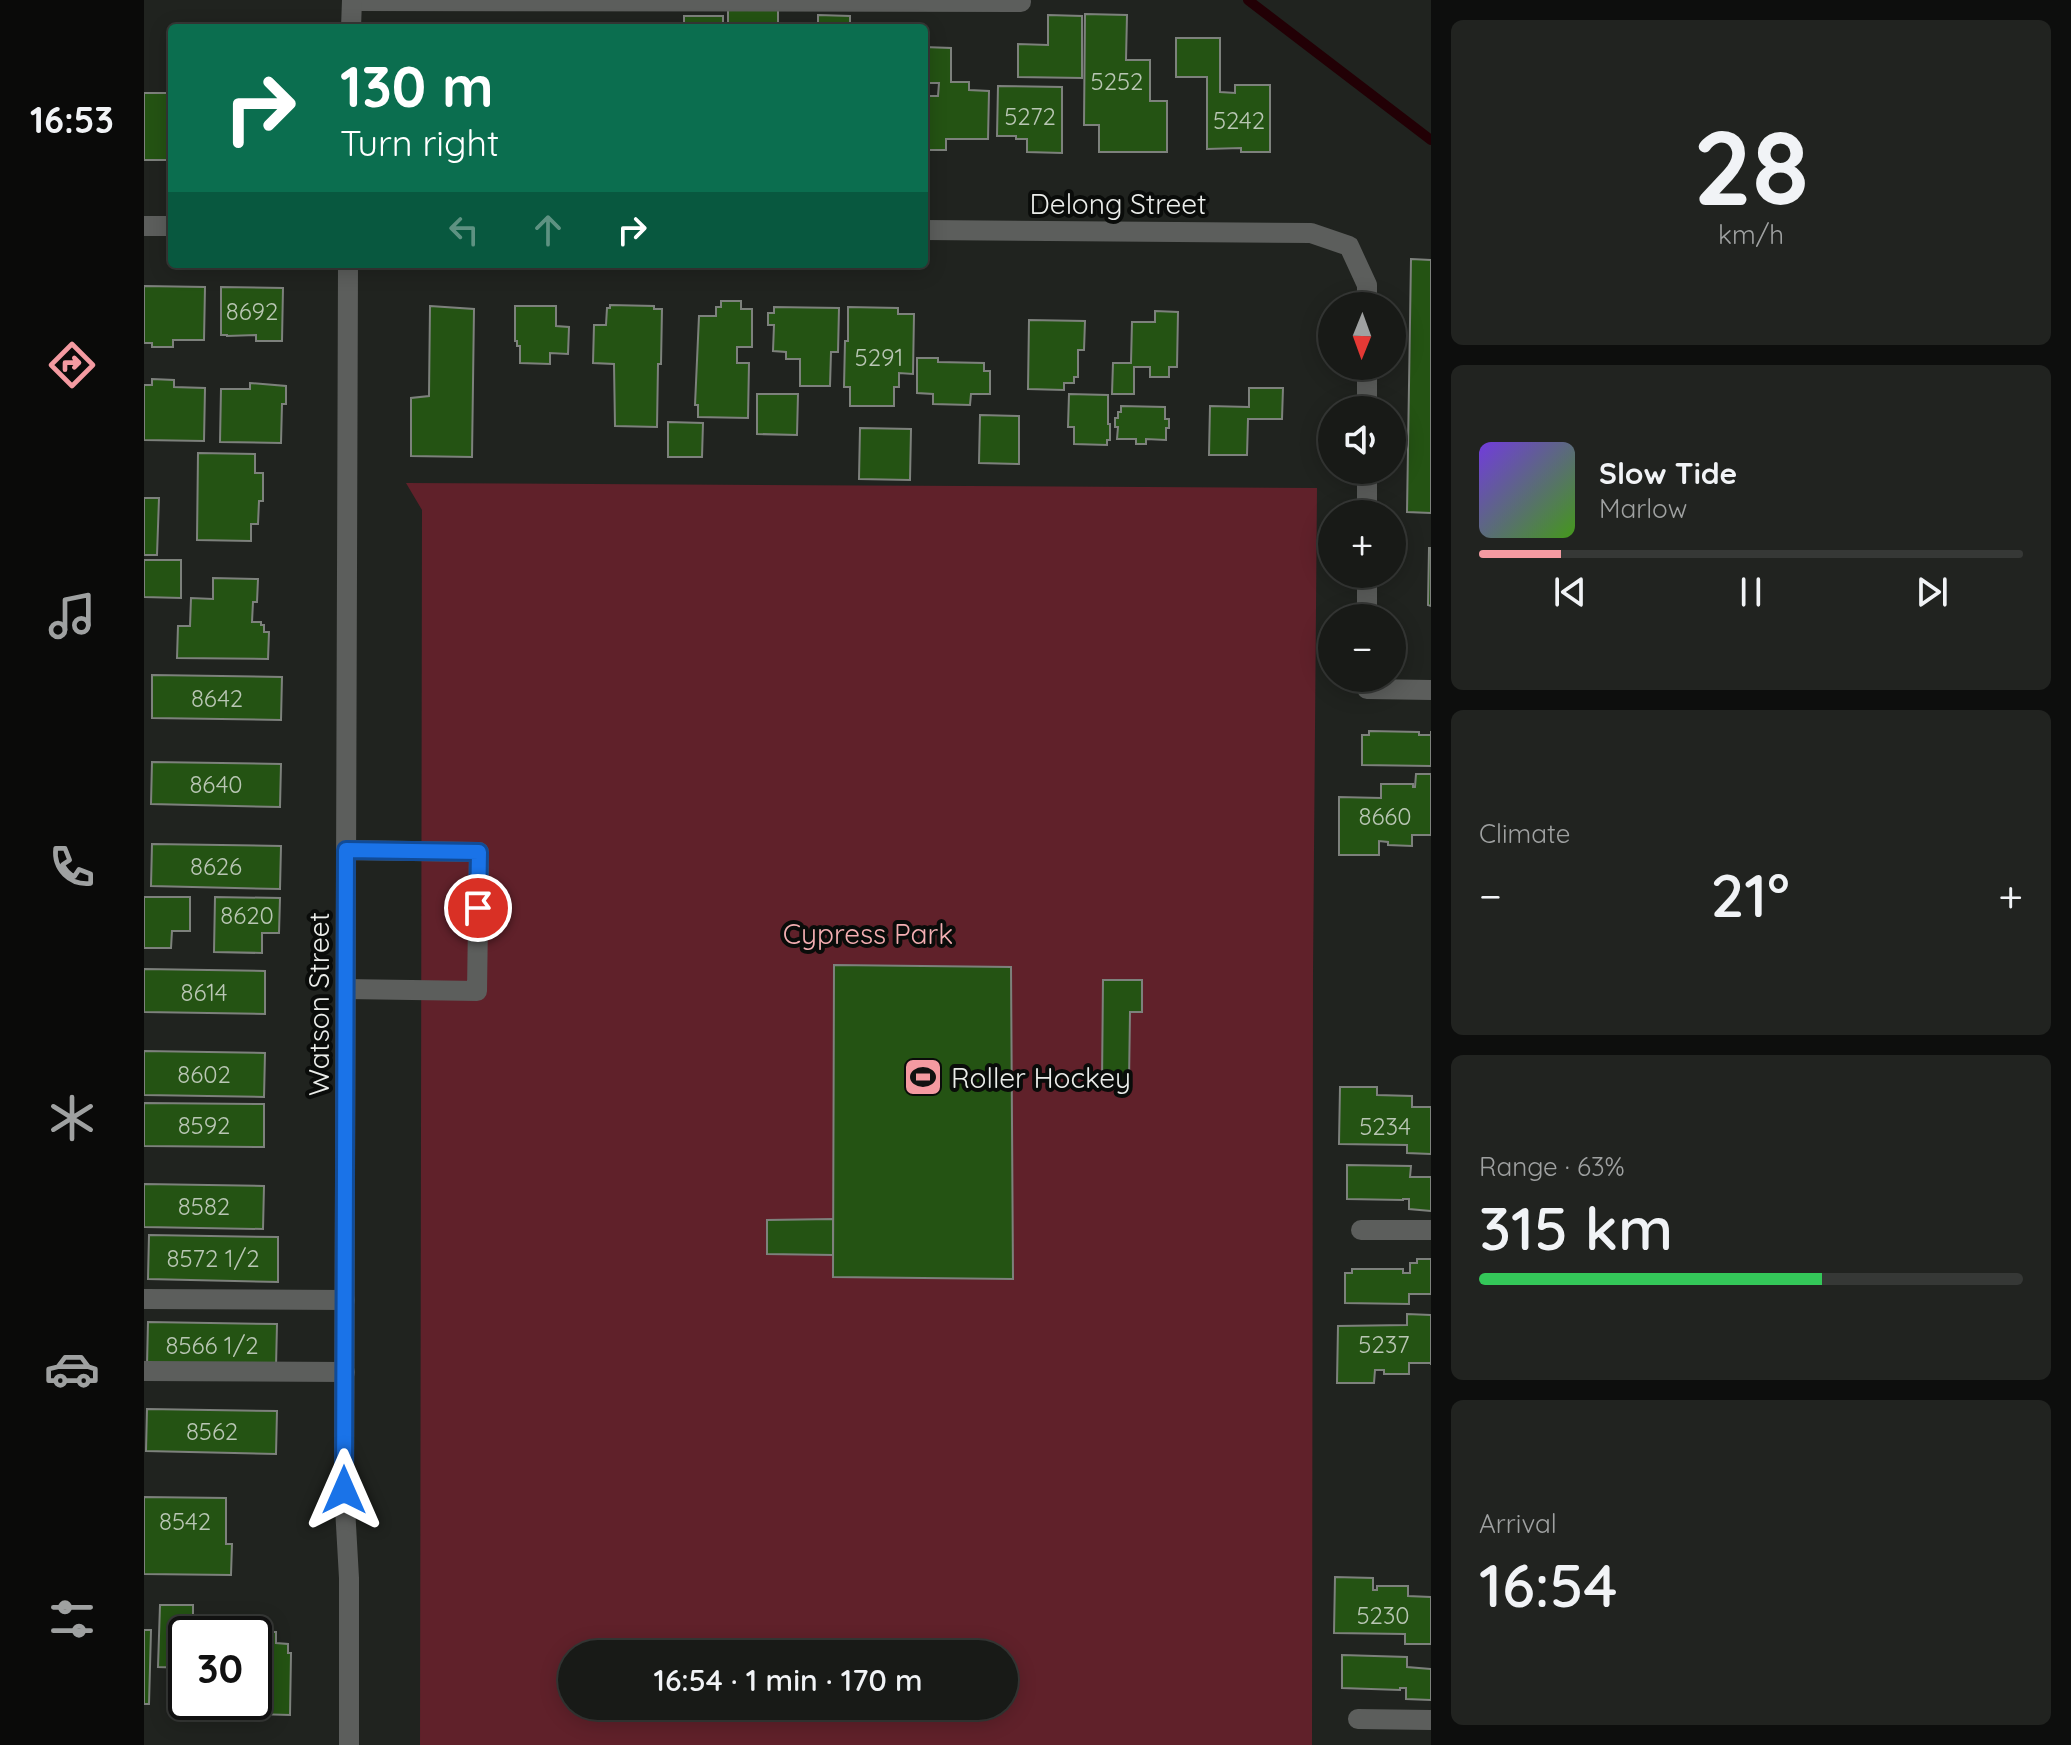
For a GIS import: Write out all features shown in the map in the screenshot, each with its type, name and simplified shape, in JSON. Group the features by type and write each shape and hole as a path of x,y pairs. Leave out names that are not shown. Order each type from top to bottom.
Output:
{"street":[{"path":"351,24 352,1 1021,2"},
{"path":"144,226 168,226"},
{"name":"Delong Street","path":"928,230 1311,233 1349,246 1367,285 1367,292"},
{"name":"Watson Street","path":"348,268 344,1490 349,1578 349,1745"},
{"path":"1406,690 1431,690"},
{"path":"346,850 479,852 477,991 346,989"},
{"path":"1361,1230 1431,1230"},
{"path":"144,1299 345,1300"},
{"path":"144,1371 345,1372"},
{"path":"1358,1719 1431,1720"}],"green space":[{"name":"Cypress Park","path":"406,483 1317,488 1312,1745 420,1745 422,510"}],"building":[{"path":"728,9 778,10 778,24 728,24"},
{"path":"1085,14 1127,15 1126,60 1150,60 1150,101 1167,101 1167,152 1099,152 1099,125 1084,125"},
{"path":"818,15 850,16 850,24 818,24"},
{"path":"1048,15 1082,16 1082,78 1018,77 1018,44 1048,45"},
{"path":"684,16 723,16 723,24 684,24"},
{"path":"1176,38 1220,38 1220,92 1235,93 1235,85 1270,85 1270,152 1241,152 1241,148 1207,149 1207,77 1176,77"},
{"path":"928,47 951,48 951,82 969,82 969,90 989,91 988,139 946,139 946,150 928,150 928,96 938,96 939,83 928,83"},
{"path":"998,86 1062,87 1062,153 1027,152 1027,139 997,136"},
{"path":"144,93 168,93 168,160 144,160"},
{"path":"1411,259 1431,260 1431,513 1407,512"},
{"path":"144,286 205,287 204,340 173,340 173,347 152,347 152,343 144,343"},
{"path":"221,287 283,288 282,341 256,341 256,335 221,335"},
{"path":"721,301 741,301 741,309 752,309 752,347 737,347 737,363 749,363 748,418 698,417 698,405 695,405 699,316 716,316 716,307 721,307"},
{"path":"610,305 662,309 657,427 615,426 614,364 593,363 594,325 606,325"},
{"path":"430,306 474,309 472,457 411,456 411,398 429,396"},
{"path":"515,306 556,306 556,326 569,327 568,354 550,353 550,364 520,363 520,346 515,341"},
{"path":"774,307 839,308 838,352 831,352 830,386 800,386 800,359 786,359 786,352 773,351 774,325 768,325 768,313 774,313"},
{"path":"848,307 898,308 898,314 914,314 913,374 899,373 899,387 894,387 894,406 850,406 850,387 844,387"},
{"path":"1155,311 1178,312 1177,367 1169,367 1169,377 1150,377 1150,367 1134,367 1134,394 1112,394 1113,363 1131,363 1132,322 1155,322"},
{"path":"1029,320 1085,321 1084,350 1078,350 1078,377 1074,377 1074,383 1064,383 1064,390 1028,389"},
{"path":"917,358 938,358 938,362 984,363 984,371 990,371 990,394 971,394 970,405 933,404 933,394 917,393"},
{"path":"152,379 174,380 174,387 205,388 204,441 144,440 144,385 152,385"},
{"path":"250,383 286,386 286,404 282,404 281,443 220,442 221,389 250,389"},
{"path":"1249,388 1283,388 1282,419 1248,419 1247,455 1209,455 1210,406 1249,407"},
{"path":"757,394 798,394 797,435 757,434"},
{"path":"1069,394 1108,395 1110,440 1107,440 1107,445 1074,444 1074,427 1068,427"},
{"path":"1121,406 1165,407 1165,419 1169,419 1166,440 1146,439 1146,444 1136,444 1136,439 1117,439 1115,418 1121,412"},
{"path":"980,415 1019,416 1019,464 979,463"},
{"path":"668,422 703,423 702,457 668,457"},
{"path":"860,428 911,429 910,480 859,479"},
{"path":"198,453 255,454 255,473 263,473 263,501 259,501 258,524 251,524 251,541 197,540"},
{"path":"144,498 159,498 157,555 144,555"},
{"path":"1431,548 1431,606 1428,605"},
{"path":"144,560 181,560 181,598 144,597"},
{"path":"213,578 258,579 252,622 261,622 264,632 269,632 268,659 177,658 178,626 190,626 191,598 213,599"},
{"path":"152,675 282,677 281,720 152,718"},
{"path":"1369,731 1431,735 1431,766 1362,765 1362,735 1369,735"},
{"path":"152,762 281,764 280,807 151,804"},
{"path":"1416,774 1431,774 1431,835 1412,835 1412,846 1388,845 1388,842 1379,841 1379,855 1339,855 1339,797 1381,798 1381,784 1413,784 1415,787"},
{"path":"152,844 281,846 280,889 151,886"},
{"path":"144,897 190,897 190,931 172,931 171,948 144,948"},
{"path":"215,897 280,898 279,933 262,933 262,953 214,952"},
{"name":"Roller Hockey","path":"834,965 1011,967 1013,1279 833,1277"},
{"path":"144,969 265,971 265,1014 144,1012"},
{"path":"1103,980 1142,980 1142,1012 1130,1012 1129,1083 1102,1083"},
{"path":"144,1051 265,1053 264,1097 144,1095"},
{"path":"1340,1087 1377,1087 1377,1095 1412,1096 1412,1107 1431,1107 1431,1154 1407,1153 1407,1145 1339,1144"},
{"path":"144,1103 264,1104 264,1147 144,1146"},
{"path":"1347,1165 1411,1166 1410,1177 1431,1177 1431,1211 1409,1209 1409,1199 1347,1199"},
{"path":"144,1184 264,1186 263,1229 144,1227"},
{"path":"833,1219 833,1255 767,1254 767,1220"},
{"path":"149,1235 278,1237 278,1282 148,1279"},
{"path":"1417,1259 1431,1259 1431,1294 1409,1294 1409,1304 1345,1303 1345,1273 1352,1273 1352,1269 1403,1269 1403,1273 1410,1273 1410,1263 1417,1263"},
{"path":"1407,1314 1431,1315 1431,1363 1409,1363 1409,1374 1384,1374 1384,1370 1375,1370 1374,1383 1337,1383 1338,1326 1407,1325"},
{"path":"148,1322 277,1324 276,1367 147,1365"},
{"path":"147,1409 277,1411 276,1454 146,1451"},
{"path":"144,1497 226,1498 226,1544 232,1544 231,1575 144,1574"},
{"path":"1335,1577 1373,1578 1373,1590 1377,1590 1377,1586 1408,1586 1408,1596 1431,1597 1431,1644 1405,1644 1405,1634 1334,1633"},
{"path":"160,1605 193,1605 193,1616 168,1616 168,1667 158,1667"},
{"path":"144,1630 151,1630 149,1704 144,1704"},
{"path":"272,1632 276,1632 276,1643 288,1644 288,1653 291,1653 290,1715 272,1715"},
{"path":"1342,1655 1407,1657 1407,1667 1431,1669 1431,1700 1406,1699 1406,1688 1342,1688"}],"waterway":[{"path":"1248,0 1431,140"}],"place":[{"name":"Roller Hockey","path":"923,1077"}],"route":[{"path":"344,1490 346,850 479,852 478,908"}]}
